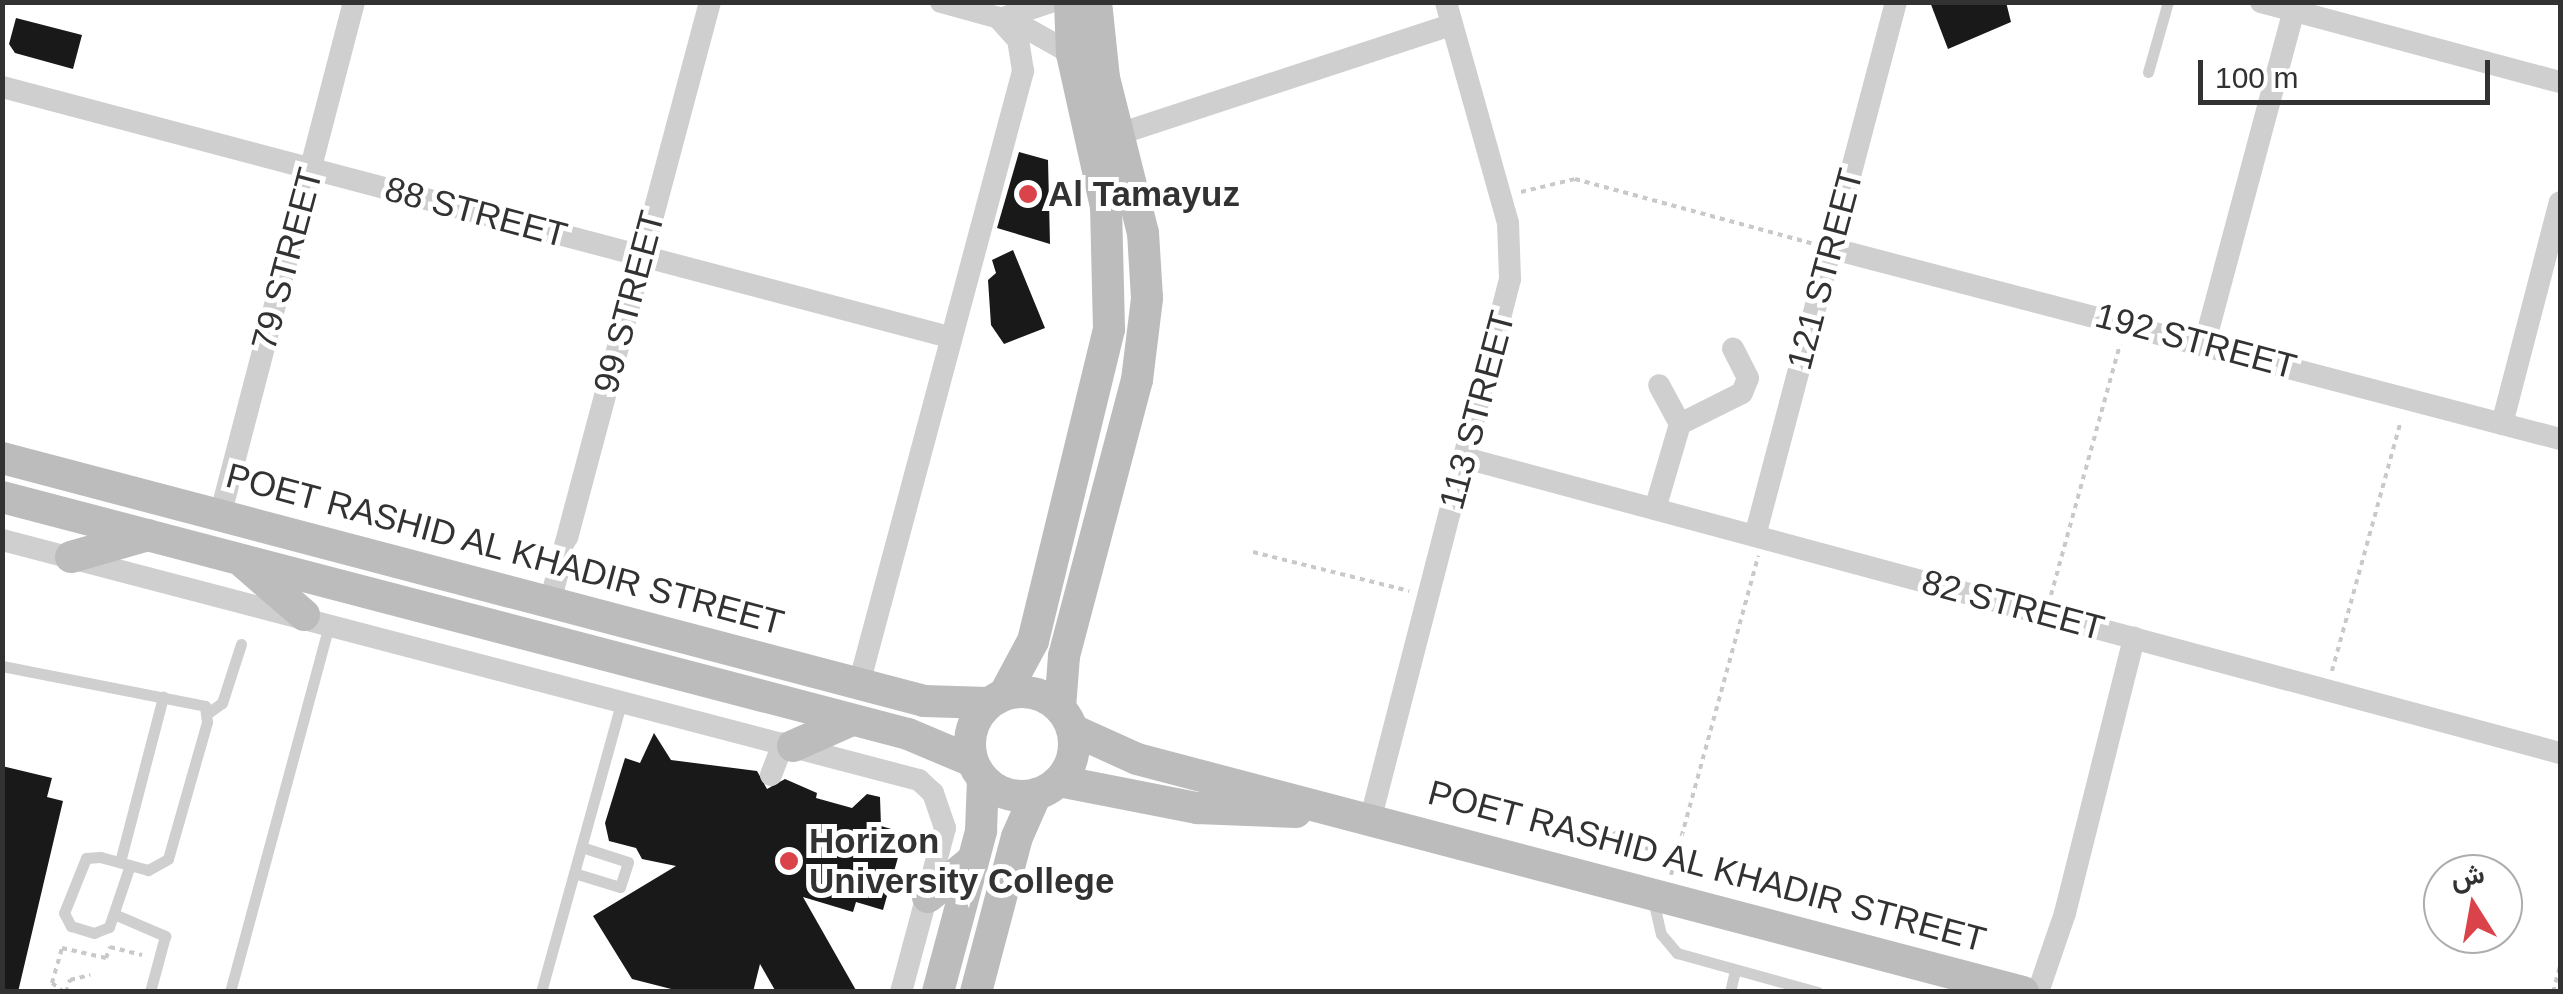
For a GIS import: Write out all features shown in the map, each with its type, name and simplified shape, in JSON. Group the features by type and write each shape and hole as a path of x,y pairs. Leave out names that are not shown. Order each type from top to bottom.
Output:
{"street":[{"name":"79 STREET","path":"220,516 354,2"},
{"name":"99 STREET","path":"550,602 710,2"},
{"path":"940,2 998,18 1062,47"},
{"path":"998,18 1034,13 1051,2"},
{"path":"938,992 973,860 977,770 969,735 1033,641 1110,329 1106,207 1062,47 1070,2"},
{"path":"976,992 1017,837 1072,757 1064,656 1144,342 1147,266 1096,2"},
{"name":"121 STREET","path":"1759,537 1896,2"},
{"path":"2262,2 2560,82"},
{"path":"2205,342 2294,11"},
{"path":"1120,134 1447,14"},
{"name":"113 STREET","path":"1371,817 1510,278 1502,196 1447,14"},
{"path":"859,684 1023,71 1018,40 998,18"},
{"path":"1023,71 1062,47"},
{"name":"88 STREET","path":"2,87 950,338"},
{"path":"2502,424 2560,202"},
{"name":"192 STREET","path":"1830,248 2205,342 2560,440"},
{"path":"1680,424 1742,394 1748,378 1733,350"},
{"path":"1655,509 1680,424 1659,385"},
{"name":"POET RASHID AL KHADIR STREET","path":"2,458 939,704 997,698"},
{"name":"82 STREET","path":"1465,458 2560,753"},
{"path":"2,496 925,739 1008,794 1048,788"},
{"path":"71,557 148,535"},
{"path":"2,540 317,618 902,773 934,793 944,828 901,992"},
{"path":"238,558 317,618"},
{"path":"2038,992 2065,912 2140,640"},
{"path":"997,698 1044,696 1066,719"},
{"name":"POET RASHID AL KHADIR STREET","path":"1066,719 1138,759 1371,817 2023,992"},
{"path":"771,775 788,745 852,720"},
{"name":"POET RASHID AL KHADIR STREET","path":"1048,788 1197,808 1371,817"},
{"path":"928,897 973,860"},
{"path":"2053,992 2065,912"}],"lane":[{"path":"2148,72 2168,2"},
{"path":"230,992 317,618"},
{"path":"163,698 125,864 114,914 108,927 94,933 70,926 64,913 86,858 125,864 148,870 168,859 208,714 226,695 242,644"},
{"path":"2,666 163,698 198,701 208,714"},
{"path":"541,992 622,698"},
{"path":"574,873 620,887 628,862 581,847"},
{"path":"1658,897 1667,945 1689,958 1818,992"},
{"path":"114,914 152,926 166,936 150,992"},
{"path":"1730,992 1735,970"}],"path":[{"path":"1502,196 1575,179 1830,248"},
{"path":"2046,614 2126,322"},
{"path":"2327,690 2407,398"},
{"path":"1658,897 1759,537"},
{"path":"1253,552 1428,596"},
{"path":"1611,840 1621,833 1626,844"},
{"path":"1592,834 1611,840 1616,848 1626,844 1659,852"},
{"path":"70,980 65,992 52,983 62,948 106,958 110,946 142,955 152,926"},
{"path":"2554,992 2560,966"},
{"path":"54,975 70,980 90,975"}],"building":[{"path":"1930,2 2006,2 2011,22 1948,49"},
{"path":"16,18 82,35 73,69 15,53 9,44"},
{"name":"Al Tamayuz","path":"1019,152 1048,160 1050,244 997,228"},
{"path":"1013,250 1045,328 1004,344 991,325 988,280 996,273 992,260"},
{"name":"Horizon University College","path":"654,733 671,760 757,771 767,789 785,779 817,793 816,798 852,808 867,794 880,797 881,826 905,833 883,910 856,902 853,912 803,897 857,992 776,992 760,964 753,992 683,992 632,979 593,916 676,866 642,859 636,848 609,841 605,823 625,758 640,763"},
{"path":"2,766 52,778 47,797 63,801 18,992 2,992"}],"place":[{"name":"Al Tamayuz","path":"1028,194"},
{"name":"Horizon University College","path":"789,861"}]}
